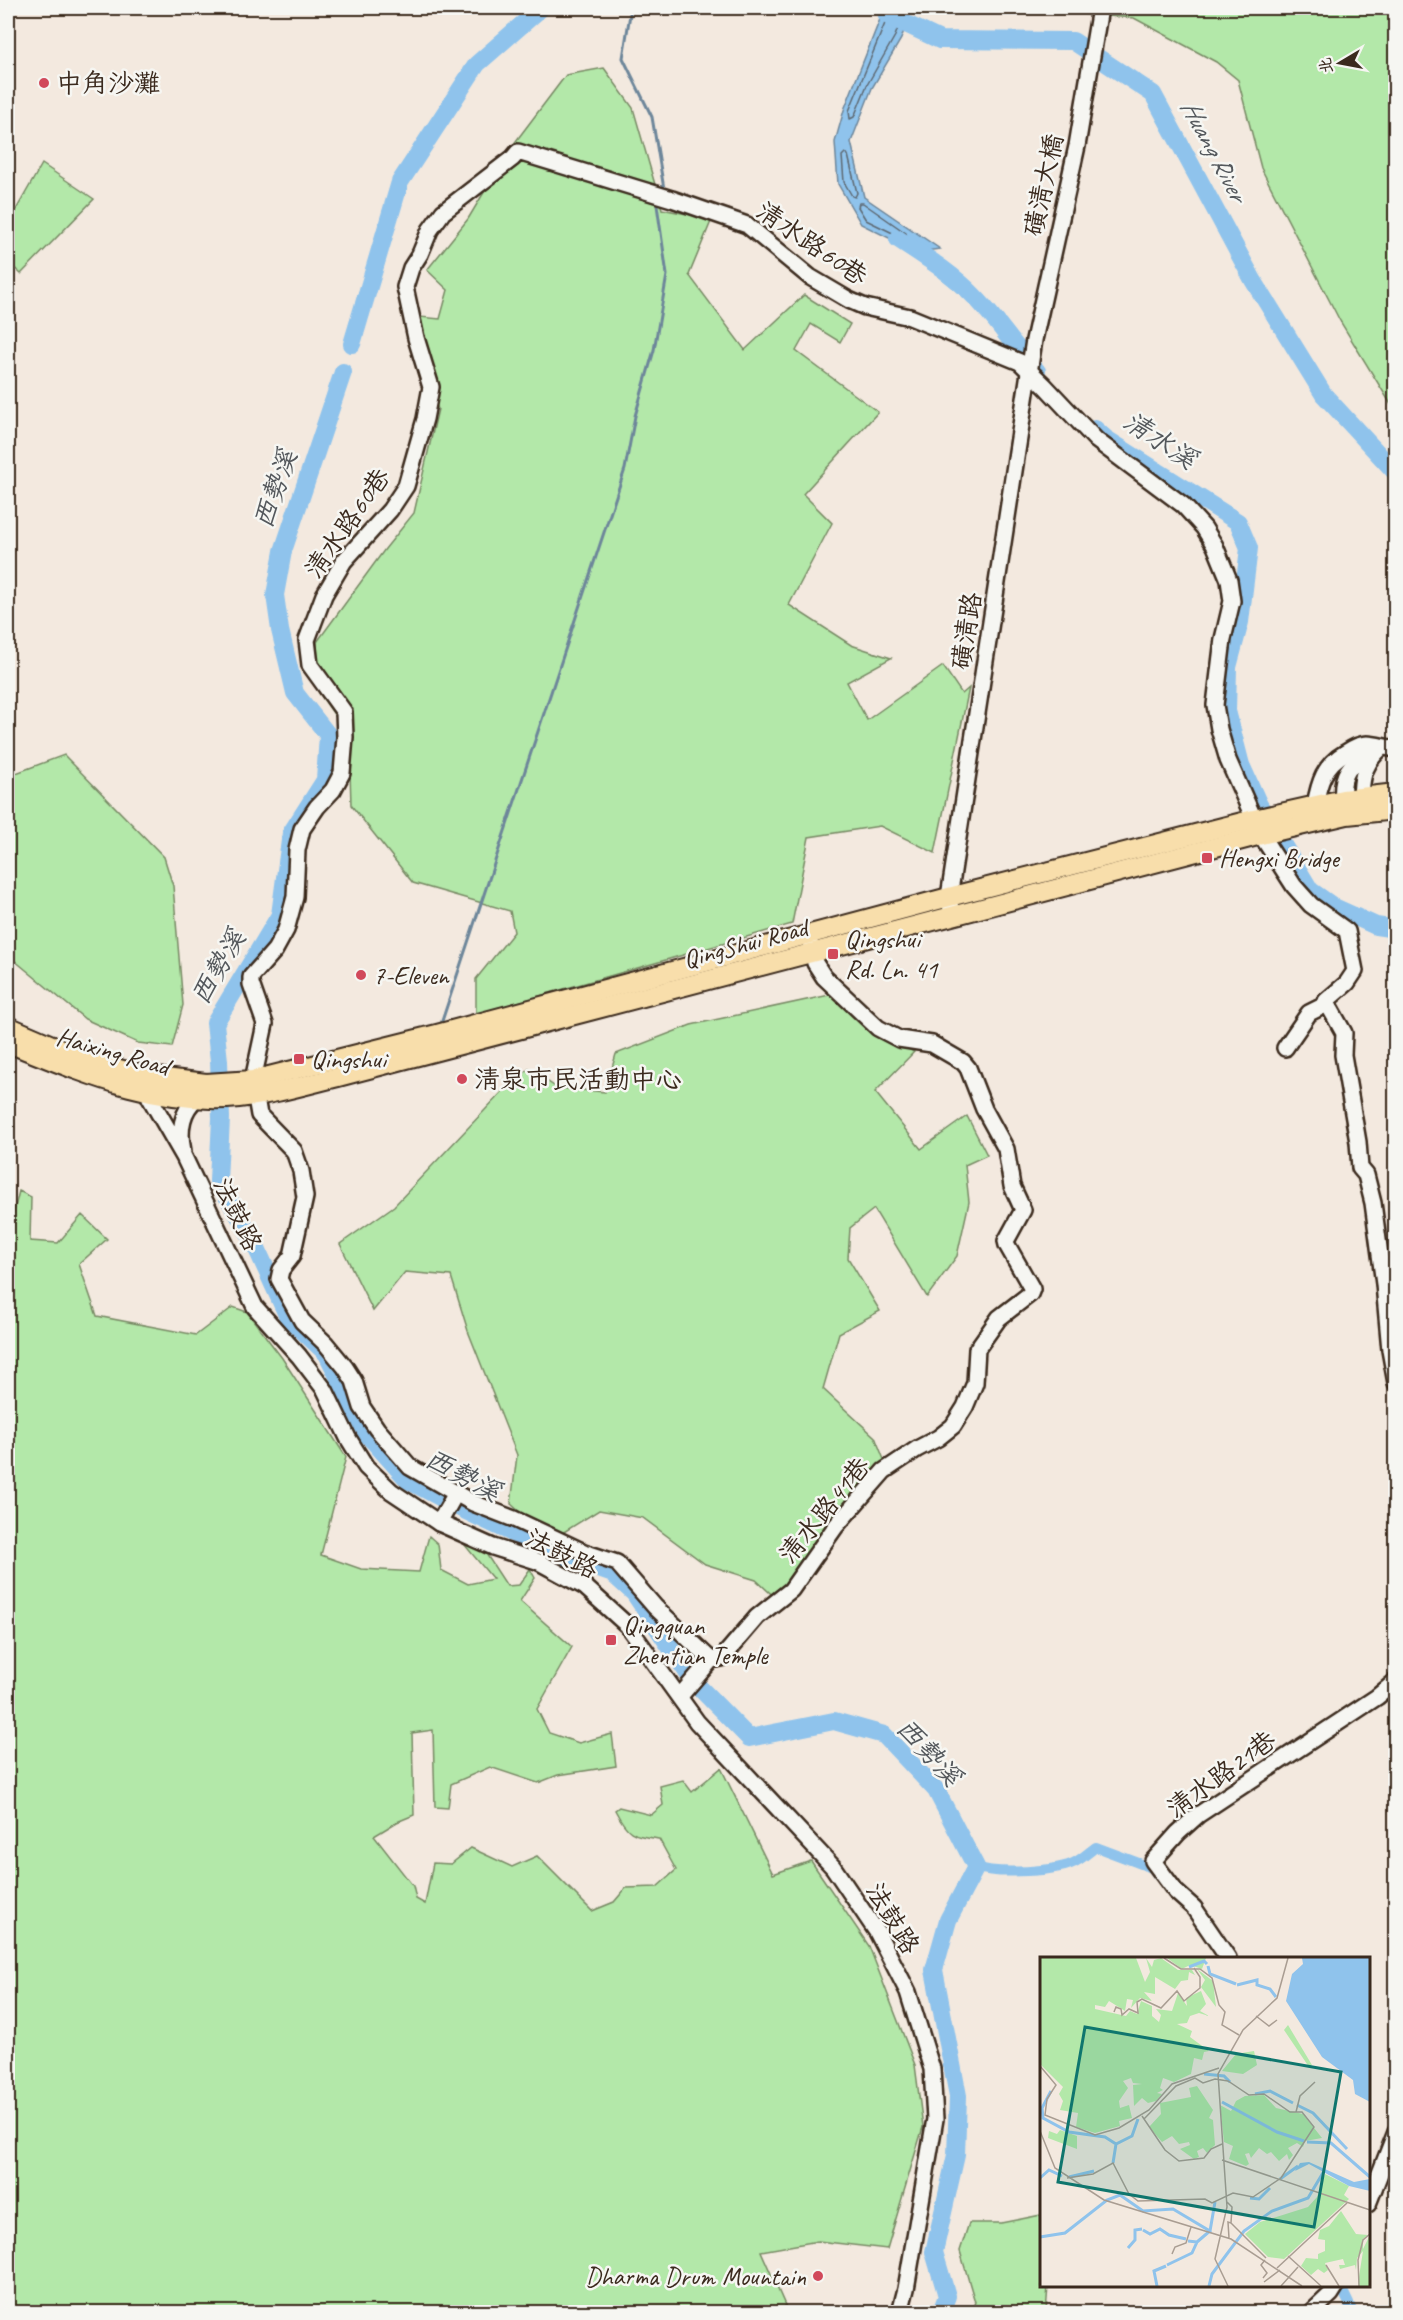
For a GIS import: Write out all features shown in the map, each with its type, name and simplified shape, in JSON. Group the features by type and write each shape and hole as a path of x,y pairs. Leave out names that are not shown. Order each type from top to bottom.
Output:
{"main road":[{"path":"1353,806 1395,793"},
{"name":"QingShui Road","path":"1268,825 1315,805 1353,806"},
{"name":"QingShui Road","path":"203,1093 338,1077 810,944 1268,825 1353,806"},
{"path":"1353,806 1395,810"},
{"name":"Haixing Road","path":"8,1026 149,1084"},
{"name":"Haixing Road","path":"8,1043 90,1076 203,1093"}],"street":[{"name":"磺清大橋","path":"1030,371 1034,340 1077,146 1100,8"},
{"name":"清水路60巷","path":"245,1089 265,1024 250,984 251,977 275,950 286,930 295,897 297,849 302,829 317,807 333,790 342,773 345,737 344,712 310,664 307,640 324,595 344,561 390,510 406,486 414,461 431,387 416,338 405,287 411,268 430,230 443,212 518,152 672,199 747,225 810,277 849,300 865,307 910,317 948,331 1020,362 1030,371"},
{"path":"1030,371 1096,440 1183,505 1204,528 1215,546 1229,580 1232,601 1222,639 1215,705 1228,760 1268,825 1294,886 1311,905 1347,931 1355,971 1347,983 1328,997 1327,1004 1344,1033 1342,1055 1358,1142 1360,1168 1366,1175 1372,1203 1395,1383"},
{"name":"磺清路","path":"951,907 1030,371"},
{"path":"1315,805 1322,777 1339,756 1354,747 1367,744 1388,748"},
{"path":"1353,806 1363,772 1371,758 1388,748"},
{"name":"清水路41巷","path":"680,1696 711,1660 722,1658 757,1617 791,1590 836,1526 884,1471 938,1438 953,1426 965,1407 975,1383 977,1349 999,1318 1030,1294 1032,1289 1006,1241 1023,1210 1012,1186 1006,1149 984,1109 968,1068 963,1062 932,1044 899,1039 878,1028 824,977 810,944"},
{"path":"1285,1048 1309,1013 1327,1004"},
{"name":"法鼓路","path":"149,1084 150,1098 183,1157 255,1307 299,1356 325,1390 348,1438 366,1467 391,1491 439,1523 493,1547 537,1561 585,1587 627,1625 697,1722 833,1867 877,1932 908,1992 932,2069 935,2119 900,2313"},
{"path":"245,1089 259,1114 294,1151 301,1171 305,1197 292,1256 281,1270 279,1279 302,1321 345,1367 354,1381 362,1407 377,1429 410,1467 472,1503 617,1563 655,1607 711,1660"},
{"path":"183,1157 180,1136 184,1116 203,1093"},
{"path":"299,1356 316,1335"},
{"path":"439,1523 456,1493"},
{"name":"清水路21巷","path":"1227,1957 1194,1908 1176,1892 1152,1861 1198,1815 1377,1697 1395,1682"},
{"path":"1370,2199 1395,2132"},
{"path":"1312,2313 1335,2287"}],"green space":[{"path":"1000,8 1395,8 1395,411 1340,321 1261,168 1238,80 1216,62 1134,18"},
{"path":"604,68 633,108 662,209 712,219 689,275 745,350 804,295 850,324 840,342 811,324 796,351 878,412 803,494 832,523 789,605 851,645 891,658 847,682 867,720 943,666 962,694 969,688 935,853 880,826 809,837 792,924 476,1014 476,979 514,932 510,911 413,883 351,805 349,736 319,693 317,642 414,513 438,409 408,341 410,316 440,319 448,290 427,270 468,219 510,149 566,75"},
{"path":"42,164 94,199 21,274 8,262 8,224"},
{"path":"64,755 164,857 173,886 183,1005 172,1047 138,1043 85,1019 8,955 8,776"},
{"path":"834,994 874,1032 914,1052 875,1092 921,1149 967,1116 987,1155 965,1165 969,1202 957,1256 927,1297 874,1209 850,1228 848,1258 880,1311 839,1333 823,1389 875,1437 885,1462 812,1545 781,1603 756,1580 705,1564 643,1518 599,1510 551,1540 511,1504 517,1455 468,1331 451,1276 405,1272 373,1311 340,1244 394,1206 503,1091 529,1069 557,1088 605,1092 616,1054 691,1025"},
{"path":"19,1191 31,1197 30,1241 58,1243 82,1215 107,1239 79,1264 97,1316 196,1335 233,1307 247,1312 282,1358 346,1457 321,1555 361,1569 419,1572 429,1536 438,1544 441,1570 468,1584 493,1579 464,1544 481,1546 507,1586 519,1585 530,1569 535,1578 520,1601 572,1647 537,1709 549,1733 579,1743 612,1734 616,1766 558,1775 538,1783 490,1767 451,1784 448,1808 435,1807 433,1730 412,1733 414,1815 374,1836 413,1886 416,1899 425,1904 433,1863 451,1864 471,1848 512,1867 537,1856 592,1911 614,1902 626,1888 657,1887 676,1870 659,1839 632,1832 624,1825 615,1810 619,1807 651,1815 663,1805 660,1786 683,1780 692,1792 721,1768 773,1874 811,1861 869,1946 915,2065 923,2127 887,2249 818,2241 761,2251 788,2312 8,2312 8,1235"},
{"path":"1040,2215 1040,2287 1048,2287 1046,2312 971,2312 975,2302 960,2251 969,2223 1001,2223"}],"water":[{"path":"882,8 912,8 901,39 872,88 851,142 864,197 940,249 917,252 861,224 838,184 835,142 844,110 882,14"}],"waterway":[{"name":"西勢溪","path":"352,344 400,182 477,64 541,8"},
{"path":"631,8 623,58 652,117 664,189"},
{"name":"Huang River","path":"888,8 887,15 940,40 1073,41 1153,94 1253,280 1324,395 1396,473"},
{"path":"440,1027 625,469 635,416 654,350 667,275 656,198"},
{"name":"清水溪","path":"898,239 938,266 966,289 1037,371"},
{"name":"西勢溪","path":"343,372 283,551 275,595 280,630 295,693 328,735 325,780 291,833 280,915 215,1023 221,1118 218,1181 251,1236 288,1317 327,1354 367,1434 408,1480 462,1509 559,1555 613,1574 634,1593 693,1681 749,1738 834,1721 884,1735 936,1790 976,1867 948,1920 934,1970 958,2096 956,2155 934,2252 947,2296 941,2312"},
{"name":"清水溪","path":"1095,429 1105,438 1238,522 1249,548 1240,622 1228,667 1227,711 1241,765 1259,805 1310,890 1334,907 1376,926 1396,929"},
{"path":"976,1867 1012,1872 1056,1868 1077,1861 1096,1847 1152,1868 1158,1876"},
{"path":"1343,2291 1351,2308 1350,2312"}],"place":[{"name":"中角沙灘","path":"44,83"},
{"name":"Hengxi Bridge","path":"1207,858"},
{"name":"Qingshui Rd. Ln. 41","path":"833,954"},
{"name":"7-Eleven","path":"361,975"},
{"name":"Qingshui","path":"299,1059"},
{"name":"清泉市民活動中心","path":"462,1079"},
{"name":"Qingquan Zhentian Temple","path":"611,1640"},
{"name":"Dharma Drum Mountain","path":"818,2276"}]}
